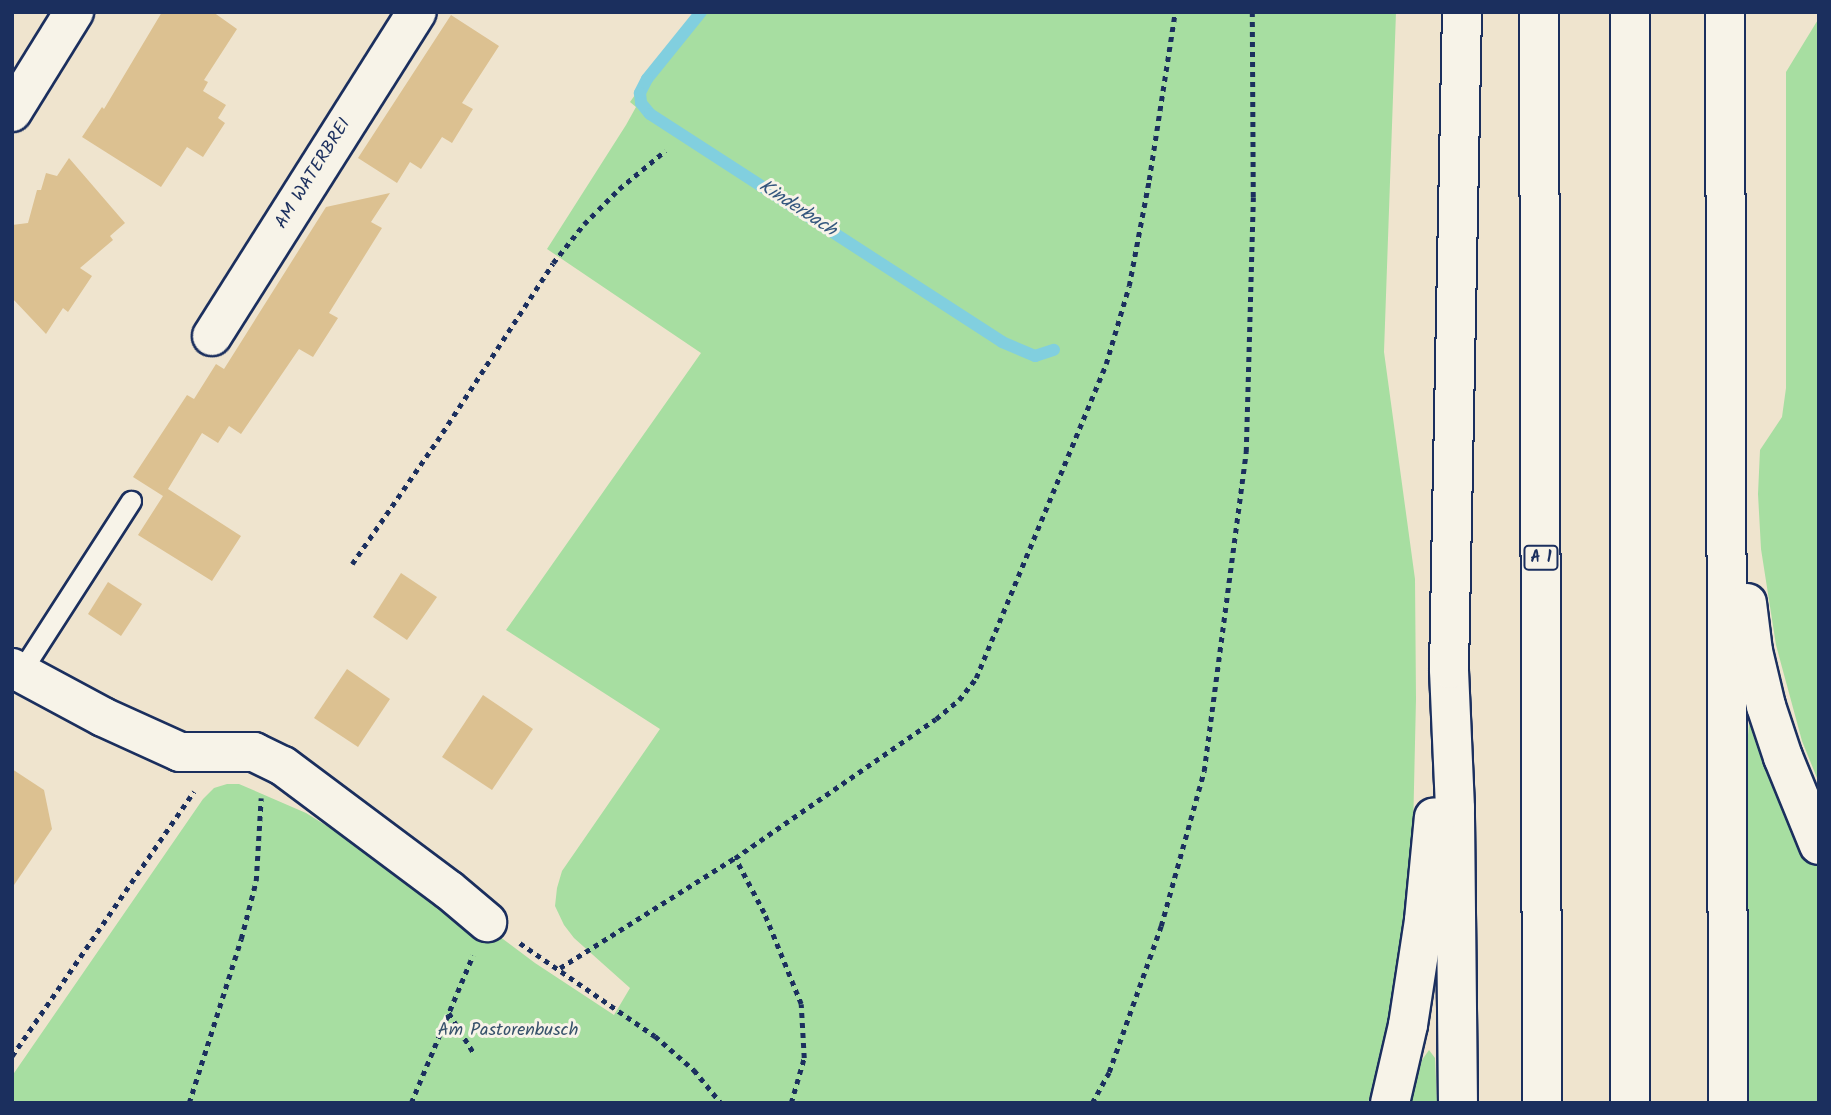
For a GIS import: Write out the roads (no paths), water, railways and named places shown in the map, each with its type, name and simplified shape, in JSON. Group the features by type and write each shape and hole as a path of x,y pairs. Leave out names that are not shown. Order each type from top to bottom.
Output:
{"main road":[{"path":"12,111 74,12"},
{"name":"AM WATERBREI","path":"212,336 417,12"},
{"path":"1458,1103 1455,808 1449,669 1462,12"},
{"name":"A 1","path":"1539,12 1542,1103"},
{"path":"1630,12 1630,1103"},
{"path":"1725,12 1728,1103"},
{"path":"1727,344 1745,509 1746,593 1753,651 1783,757 1819,845"},
{"path":"1390,1103 1408,1025 1424,920 1449,669"},
{"path":"16,671 103,717 180,752 254,752 284,766 487,922"}],"lane":[{"path":"16,671 131,500"}],"waterway":[{"name":"Kinderbach","path":"701,12 647,79 640,93 641,103 650,114 1002,342 1035,356 1054,350"}],"park label":[{"name":"Am Pastorenbusch","path":"508,1031"}]}
